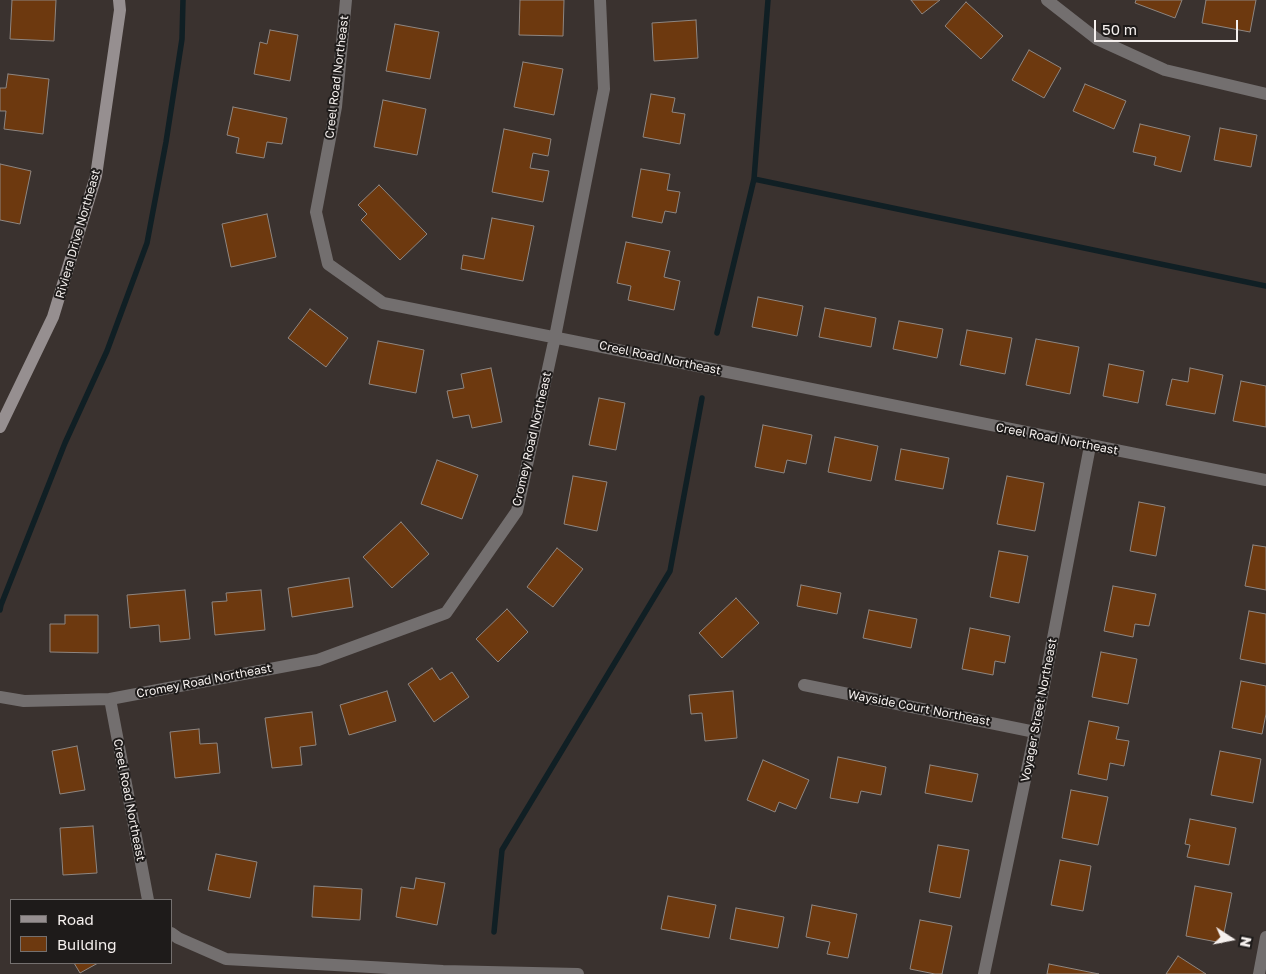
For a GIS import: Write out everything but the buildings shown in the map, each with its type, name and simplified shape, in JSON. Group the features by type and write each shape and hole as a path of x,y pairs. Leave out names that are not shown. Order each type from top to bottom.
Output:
{"street":[{"name":"Riviera Drive Northeast","path":"0,427 53,317 96,176 120,10 119,0"},
{"name":"Creel Road Northeast","path":"346,0 336,107 316,212 328,264 383,303 1266,480"},
{"name":"Cromey Road Northeast","path":"0,697 24,701 110,699 318,660 446,613 517,511 555,337 604,88 600,0"},
{"path":"1048,0 1097,39 1166,70 1266,94"},
{"name":"Voyager Street Northeast","path":"984,974 1035,732 1090,446"},
{"name":"Wayside Court Northeast","path":"804,685 1035,732"},
{"name":"Creel Road Northeast","path":"110,699 148,899"},
{"path":"172,934 226,959 443,971 578,974"},
{"path":"1259,974 1266,937"}],"waterway":[{"path":"0,610 65,443 107,351 147,243 166,142 182,39 183,0"},
{"path":"717,333 754,179 768,0"},
{"path":"754,179 1266,286"},
{"path":"494,932 502,850 670,571 702,398"}]}
